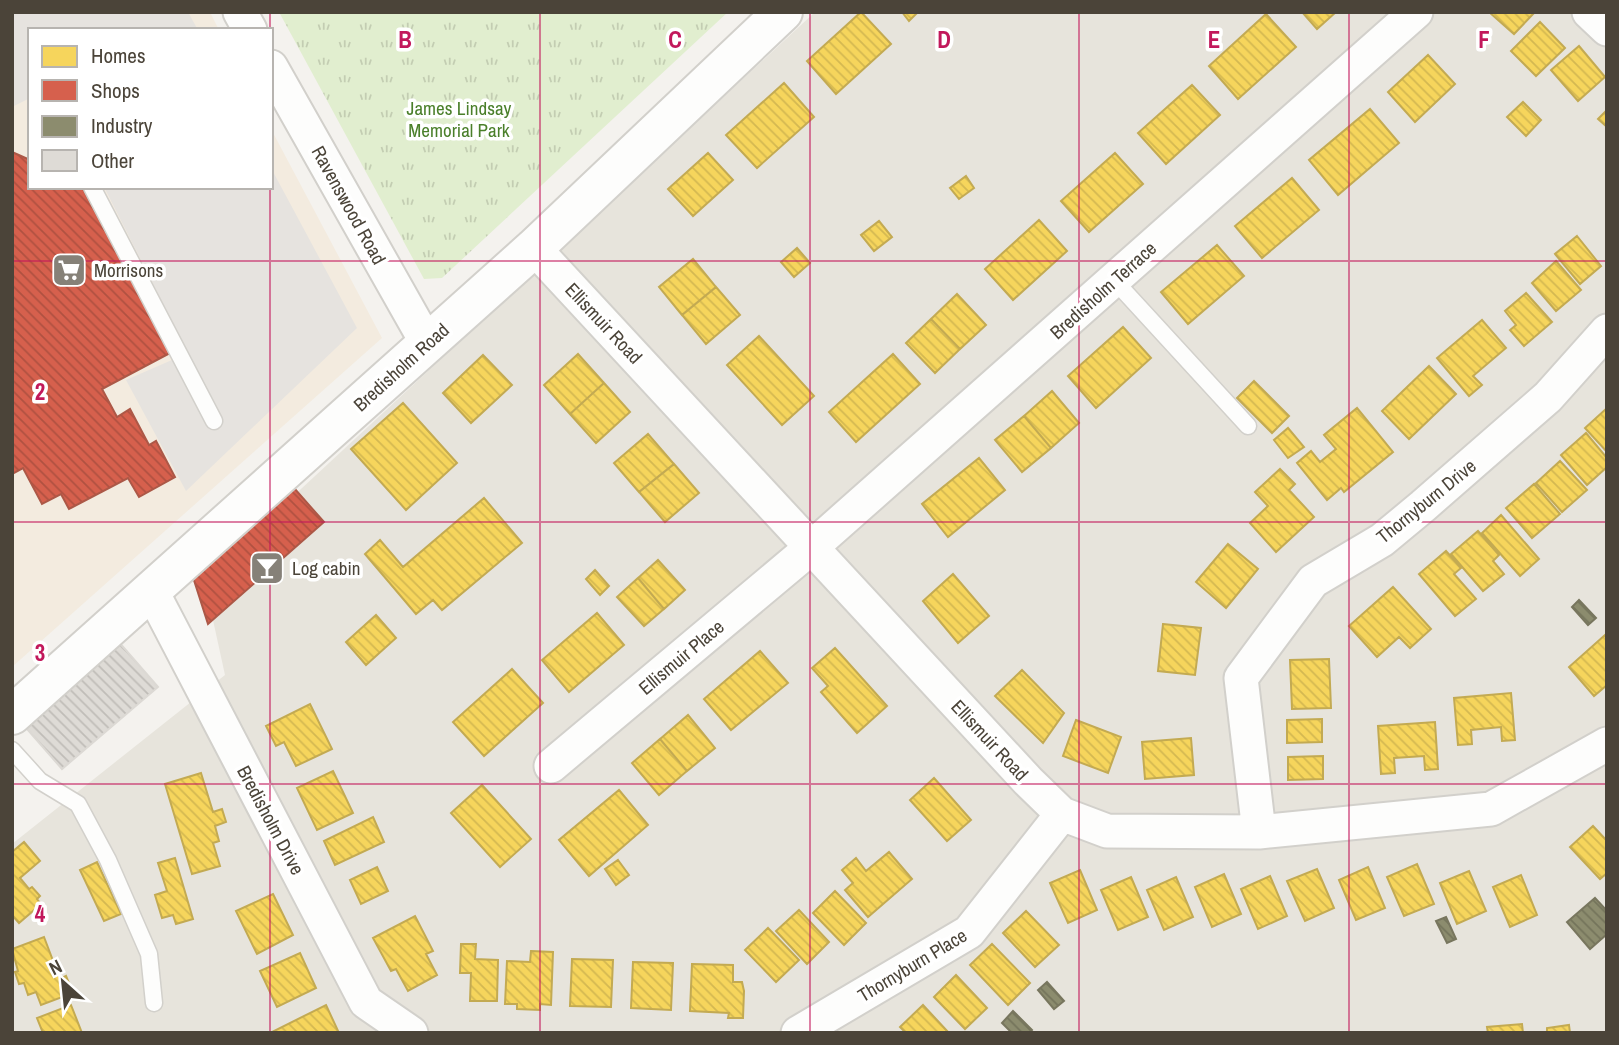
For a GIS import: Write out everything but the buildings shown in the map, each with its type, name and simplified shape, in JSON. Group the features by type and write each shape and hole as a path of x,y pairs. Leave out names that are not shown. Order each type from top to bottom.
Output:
{"street":[{"path":"240,12 249,28"},
{"name":"Bredisholm Road","path":"12,715 534,248 783,12"},
{"path":"1590,12 1607,29"},
{"name":"Bredisholm Terrace","path":"812,547 1405,22"},
{"name":"Ravenswood Road","path":"273,71 427,343"},
{"name":"Ellismuir Road","path":"534,248 1028,781 1062,814 1107,831 1259,832 1491,809 1607,744"},
{"name":"Thornyburn Drive","path":"1259,832 1241,678 1313,581 1382,540 1423,506 1548,397 1606,333"},
{"name":"Ellismuir Place","path":"551,766 812,547"},
{"name":"Bredisholm Drive","path":"152,590 366,1002 411,1033"},
{"name":"Thornyburn Place","path":"798,1033 969,932 1062,814"}],"lane":[{"path":"93,189 214,421"},
{"path":"1114,280 1248,426"},
{"path":"12,750 40,781 78,804 108,860 149,954 154,1003"}],"shaded area":[{"path":"12,12 210,12 218,28 28,28 28,189 273,189 273,133 382,338 12,667"},
{"path":"12,12 188,12 197,28 28,28 28,99 12,107"},
{"path":"815,12 1607,12 1607,1033 12,1033 12,844 225,675 204,579"},
{"path":"273,172 357,328 186,491 126,380 188,353 105,189 273,189"}],"green space":[{"name":"James Lindsay Memorial Park","path":"279,12 728,12 442,278 424,279"}],"place":[{"name":"Morrisons","path":"69,270"},
{"name":"Log cabin","path":"267,568"}]}
